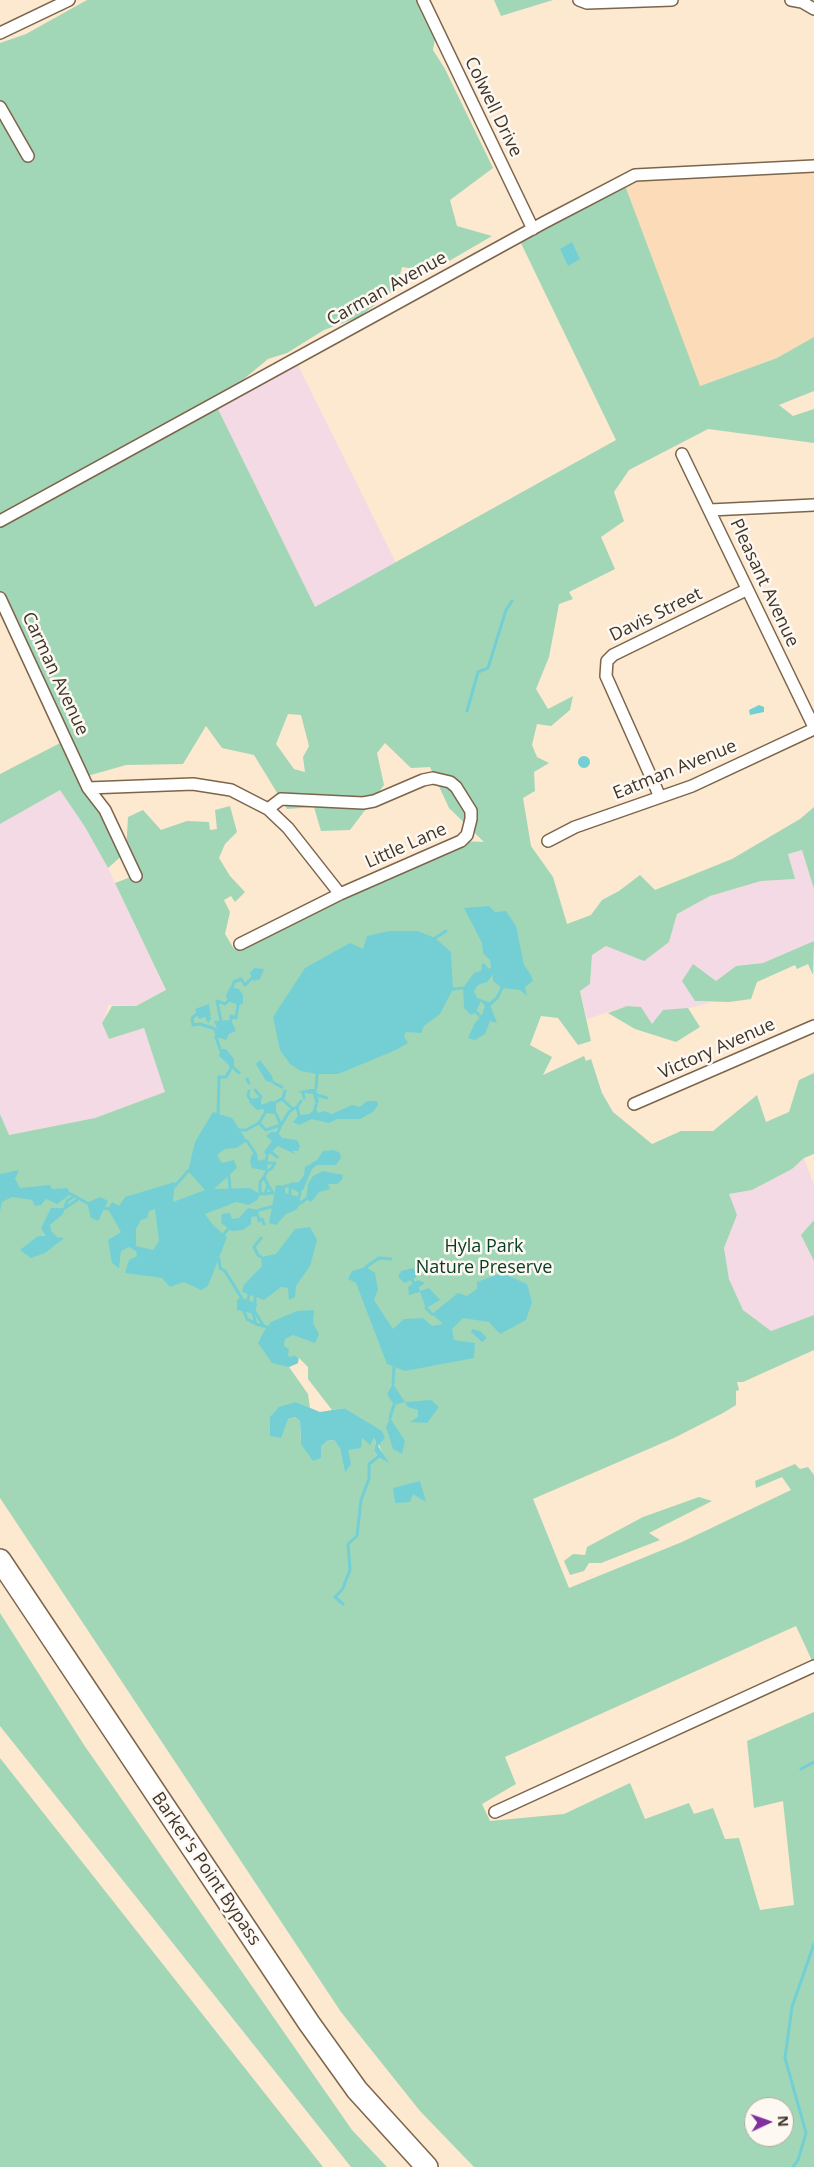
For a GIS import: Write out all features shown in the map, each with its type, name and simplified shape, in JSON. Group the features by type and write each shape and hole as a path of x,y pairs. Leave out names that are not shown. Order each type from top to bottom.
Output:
{"highway":[{"name":"Barker's Point Bypass","path":"0,1560 309,2023 357,2090 427,2167"}],"street":[{"path":"0,33 69,0"},
{"name":"Colwell Drive","path":"423,0 533,228"},
{"path":"579,0 588,3 672,0"},
{"path":"792,0 802,2 814,9"},
{"path":"0,107 28,156"},
{"name":"Carman Avenue","path":"0,521 533,228 635,175 814,166"},
{"name":"Pleasant Avenue","path":"682,454 814,728"},
{"path":"710,510 814,505"},
{"name":"Davis Street","path":"660,797 606,676 607,661 613,655 746,590"},
{"name":"Carman Avenue","path":"0,598 88,788 105,810 136,876"},
{"name":"Eatman Avenue","path":"548,842 575,827 692,786 814,728"},
{"name":"Little Lane","path":"240,944 340,894 461,841 470,827 471,811 456,787 450,782 433,778 423,780 374,801 363,803 281,799 276,800 268,810"},
{"path":"88,788 212,786 231,790 268,810 299,840 340,894"},
{"name":"Victory Avenue","path":"634,1104 814,1026"},
{"path":"496,1812 814,1666"}],"shaded area":[{"path":"814,166 814,337 777,358 699,386 623,180"},
{"path":"295,359 396,563 315,608 214,403"},
{"path":"60,789 85,827 108,868 166,991 136,1006 108,1005 103,1023 109,1039 144,1028 166,1092 95,1118 8,1135 0,1114 0,824"},
{"path":"802,850 814,889 814,941 763,963 736,966 716,981 695,1001 711,1003 688,1008 652,1025 641,1007 627,1006 587,1019 580,990 590,984 592,955 607,946 669,942 677,914 710,896 761,881 794,879 788,854"},
{"path":"804,1158 814,1185 814,1220 801,1235 814,1261 814,1315 771,1331 743,1310 729,1279 724,1248 737,1215 728,1194 752,1190 792,1169"}],"green space":[{"name":"Hyla Park Nature Preserve","path":"87,0 416,0 435,39 433,50 445,69 493,168 450,200 457,226 492,236 432,271 402,267 396,289 359,317 324,330 287,353 268,359 215,403 315,607 616,440 518,237 623,180 700,386 777,358 814,337 814,391 779,405 793,416 814,409 814,443 708,429 629,470 614,492 624,521 601,537 615,569 569,592 573,599 559,604 549,657 536,689 548,709 573,696 570,710 551,726 537,724 532,745 537,757 549,763 534,772 535,791 523,798 531,846 553,877 567,924 591,915 602,900 619,891 640,875 655,890 732,859 800,819 814,807 814,889 802,850 788,854 795,879 761,881 710,896 677,914 669,942 644,961 606,946 592,955 590,984 580,991 591,1041 578,1045 558,1018 541,1016 530,1045 552,1057 543,1075 584,1056 586,1061 591,1059 602,1093 613,1112 652,1144 681,1131 713,1131 757,1095 766,1122 789,1112 799,1080 814,1073 814,1154 804,1158 792,1169 752,1190 729,1194 737,1215 724,1248 729,1279 743,1310 771,1331 814,1315 814,1350 743,1382 737,1382 739,1390 736,1391 736,1405 723,1413 674,1438 533,1499 569,1588 682,1542 791,1490 782,1477 756,1488 755,1481 795,1464 800,1469 808,1467 814,1475 814,1665 796,1626 505,1757 516,1784 482,1804 490,1821 564,1814 630,1783 645,1819 689,1803 694,1814 713,1808 725,1839 739,1838 760,1910 794,1905 783,1801 754,1808 747,1741 814,1712 814,2167 474,2167 420,2111 341,2012 0,1498 0,1114 9,1135 95,1118 165,1092 144,1028 109,1039 102,1023 112,1006 136,1006 166,990 115,883 136,875 125,853 108,868 85,827 60,790 0,824 0,774 66,740 0,598 0,43 26,34","holes":["288,714 301,715 309,746 303,757 305,772 294,769 276,744","206,726 222,748 254,755 287,809 314,807 321,831 350,830 384,785 377,753 385,743 411,768 430,767 449,808 484,842 461,841 234,949 225,934 230,912 224,900 231,896 235,902 245,892 230,876 219,858 225,844 237,832 230,806 215,810 217,829 210,830 209,822 187,821 161,830 143,810 128,817 126,851 84,777 126,765 183,764","299,1358 308,1367 308,1379 332,1410 345,1408 369,1423 386,1461 378,1457 374,1450 376,1442 374,1438 362,1438 348,1450 345,1472 340,1449 334,1440 327,1441 320,1446 301,1444 300,1421 295,1417 288,1419 296,1402 310,1408 308,1394 289,1367 298,1363"]},
{"path":"494,0 553,0 501,16"},
{"path":"814,941 813,975 808,964 797,969 795,965 757,982 751,999 729,1002 695,1001 682,981 693,964 716,981 736,966 763,963"},
{"path":"627,1006 641,1007 652,1024 663,1010 688,1008 700,1027 676,1042 635,1029 608,1013"},
{"path":"814,1220 814,1261 801,1235"},
{"path":"699,1497 712,1501 649,1533 660,1540 601,1563 589,1563 584,1571 570,1575 564,1561 573,1554 585,1555 587,1547 643,1517"},
{"path":"0,1613 84,1745 352,2130 387,2167 351,2167 0,1726"},
{"path":"0,1758 323,2167 0,2167"}],"water":[{"path":"572,242 580,259 568,266 560,249"},
{"path":"759,705 764,707 764,712 750,715 749,710"},
{"path":"582,756 586,756 590,762 586,768 582,768 578,764 578,760"},
{"path":"489,906 495,912 506,911 516,926 524,965 533,981 525,987 527,996 520,990 502,988 493,981 493,975 487,982 478,985 474,991 477,998 489,1002 497,1023 490,1021 485,1034 475,1040 468,1038 475,1023 482,1015 485,1006 481,1001 476,1012 471,1015 464,1008 463,988 474,973 481,971 482,964 484,963 489,969 491,967 490,960 483,953 482,943 464,908"},
{"path":"389,931 418,931 435,938 451,952 453,989 440,1014 424,1026 421,1033 406,1032 404,1036 408,1043 396,1050 338,1074 317,1074 301,1071 290,1064 280,1050 273,1017 305,968 350,943 363,949 367,936"},
{"path":"254,968 264,969 260,979 253,981 250,973"},
{"path":"230,987 239,989 243,995 243,1004 238,1005 228,1001 226,995"},
{"path":"209,1004 211,1019 208,1023 205,1017 199,1019 195,1009"},
{"path":"231,1020 236,1031 229,1034 226,1040 216,1037 213,1028 217,1028 214,1021"},
{"path":"220,1049 226,1049 234,1059 234,1068 230,1070 229,1065 219,1056"},
{"path":"260,1060 272,1076 274,1083 266,1081 256,1064"},
{"path":"316,1089 319,1102 316,1105 313,1094 297,1092"},
{"path":"261,1097 261,1105 271,1101 276,1102 276,1114 265,1113 263,1109 257,1110 249,1102 250,1099"},
{"path":"367,1101 377,1101 378,1105 373,1112 360,1119 337,1119 329,1123 312,1119 299,1125 293,1122 299,1115 309,1114 315,1109 319,1113 324,1111 332,1114 352,1105 360,1107"},
{"path":"213,1112 232,1118 247,1141 236,1148 225,1149 217,1155 222,1163 234,1160 237,1168 214,1189 250,1188 260,1194 257,1200 249,1205 236,1202 205,1214 213,1225 227,1237 208,1286 201,1290 184,1282 170,1287 162,1278 125,1273 129,1260 137,1256 136,1251 129,1247 121,1251 119,1268 112,1263 108,1240 121,1232 108,1209 112,1202 119,1206 125,1197 175,1182 173,1202 205,1190 188,1171 195,1142","holes":["155,1209 159,1241 153,1250 136,1246 136,1229 141,1220 147,1218 149,1211"]},
{"path":"271,1132 278,1132 282,1138 297,1140 300,1146 298,1151 292,1151 297,1155 278,1146 267,1156 264,1152 272,1141 266,1136"},
{"path":"334,1150 340,1153 341,1158 336,1165 317,1165 312,1169 300,1193 290,1188 289,1183 299,1182 304,1175 305,1167 317,1160 323,1151"},
{"path":"257,1153 258,1161 264,1159 268,1163 267,1171 252,1168 250,1161 252,1154"},
{"path":"19,1170 15,1179 20,1188 50,1185 52,1189 67,1188 71,1194 57,1204 46,1199 41,1205 35,1206 32,1200 12,1197 2,1202 0,1211 0,1174"},
{"path":"323,1171 343,1175 342,1180 337,1184 328,1184 330,1189 319,1192 311,1202 306,1199 308,1184 313,1176"},
{"path":"276,1185 285,1186 285,1193 299,1197 301,1203 296,1210 286,1214 276,1225 269,1223"},
{"path":"100,1197 108,1201 98,1221 91,1218 87,1203"},
{"path":"51,1208 65,1208 63,1214 50,1225 51,1231 57,1237 64,1238 45,1253 31,1258 20,1250 38,1236 46,1236 41,1228"},
{"path":"248,1208 259,1210 258,1216 251,1217 251,1224 243,1230 232,1231 221,1223 222,1214 230,1213 232,1219 239,1218"},
{"path":"310,1227 317,1240 310,1266 296,1286 295,1297 289,1300 288,1288 281,1287 264,1300 242,1292 244,1285 262,1266 261,1257 276,1254 295,1229"},
{"path":"366,1267 375,1273 378,1290 374,1300 393,1329 404,1319 423,1318 432,1326 443,1324 432,1314 458,1293 467,1296 477,1289 477,1282 502,1273 527,1284 532,1302 526,1320 500,1334 489,1322 463,1318 452,1329 454,1340 475,1343 474,1358 405,1371 387,1364 356,1283 348,1279 352,1271"},
{"path":"413,1268 415,1271 423,1270 415,1278 405,1283 398,1277 401,1271"},
{"path":"418,1280 425,1283 419,1287 420,1291 429,1288 440,1300 426,1308 420,1292 409,1295 408,1287"},
{"path":"241,1297 257,1304 255,1314 237,1310 237,1300"},
{"path":"314,1310 313,1323 319,1334 315,1343 293,1335 285,1339 284,1346 289,1349 288,1356 292,1357 294,1355 298,1358 298,1363 289,1367 272,1363 258,1343 271,1322 297,1311"},
{"path":"472,1329 480,1331 487,1338 482,1342 471,1332"},
{"path":"393,1384 405,1402 394,1405 387,1394"},
{"path":"431,1400 439,1407 427,1423 410,1422 418,1417 418,1410 408,1407 405,1402"},
{"path":"296,1402 320,1412 345,1408 382,1431 385,1438 378,1446 389,1463 378,1457 374,1450 376,1442 374,1438 370,1445 362,1438 361,1448 348,1450 351,1464 345,1473 340,1449 334,1440 327,1441 321,1446 321,1458 313,1461 301,1444 300,1421 295,1417 288,1419 281,1438 270,1436 270,1417 279,1407"},
{"path":"390,1418 405,1441 402,1454 393,1449 386,1427"},
{"path":"420,1481 426,1502 413,1494 410,1502 395,1503 393,1488"}],"waterway":[{"path":"467,711 478,672 488,668 506,610 512,601"},
{"path":"435,938 446,931"},
{"path":"232,988 234,982 241,979 245,985 252,978"},
{"path":"453,989 463,988"},
{"path":"490,1004 497,998 502,988"},
{"path":"221,1021 217,1001 225,1004 228,1001"},
{"path":"231,1020 231,1016 236,1018 238,1005"},
{"path":"476,1012 481,1017"},
{"path":"197,1014 192,1018 193,1025 200,1024 213,1028"},
{"path":"216,1037 220,1049"},
{"path":"234,1068 239,1073"},
{"path":"218,1114 219,1077 226,1077 230,1070"},
{"path":"316,1089 317,1074"},
{"path":"247,1079 249,1083"},
{"path":"274,1083 282,1087"},
{"path":"255,1090 261,1097"},
{"path":"249,1091 248,1096 250,1099"},
{"path":"276,1102 283,1098 285,1091"},
{"path":"303,1093 304,1098"},
{"path":"317,1095 327,1098"},
{"path":"282,1099 293,1109 297,1107"},
{"path":"299,1115 297,1107 301,1101"},
{"path":"315,1109 316,1105"},
{"path":"259,1123 266,1130 281,1125 293,1109"},
{"path":"239,1130 246,1130 259,1123 265,1113"},
{"path":"276,1114 281,1125 278,1132"},
{"path":"247,1141 255,1153"},
{"path":"271,1152 277,1157"},
{"path":"266,1161 267,1156"},
{"path":"268,1163 275,1163"},
{"path":"265,1194 268,1185 264,1177 275,1163"},
{"path":"175,1186 188,1171"},
{"path":"229,1176 230,1189"},
{"path":"264,1177 260,1182 260,1194 273,1193 268,1185"},
{"path":"285,1186 290,1186"},
{"path":"290,1188 290,1195"},
{"path":"299,1197 300,1193"},
{"path":"71,1194 87,1203"},
{"path":"65,1207 67,1201 73,1197"},
{"path":"301,1203 306,1199"},
{"path":"65,1208 77,1200"},
{"path":"259,1210 271,1207"},
{"path":"258,1216 259,1221 262,1219 264,1224"},
{"path":"224,1234 229,1228"},
{"path":"261,1238 254,1247 261,1257"},
{"path":"366,1267 379,1258 391,1259"},
{"path":"219,1259 220,1268 225,1271 241,1297"},
{"path":"248,1300 249,1294"},
{"path":"255,1297 255,1303"},
{"path":"426,1308 432,1314"},
{"path":"244,1311 247,1319 256,1324"},
{"path":"255,1312 263,1325"},
{"path":"253,1313 256,1324 267,1327"},
{"path":"393,1384 394,1367"},
{"path":"390,1418 394,1405"},
{"path":"343,1604 335,1597 342,1590 350,1570 348,1544 357,1536 361,1500 369,1479 369,1464 378,1457"},
{"path":"801,1769 814,1762"},
{"path":"793,2167 798,2160 806,2133 785,2058 792,2007 814,1944"}]}
